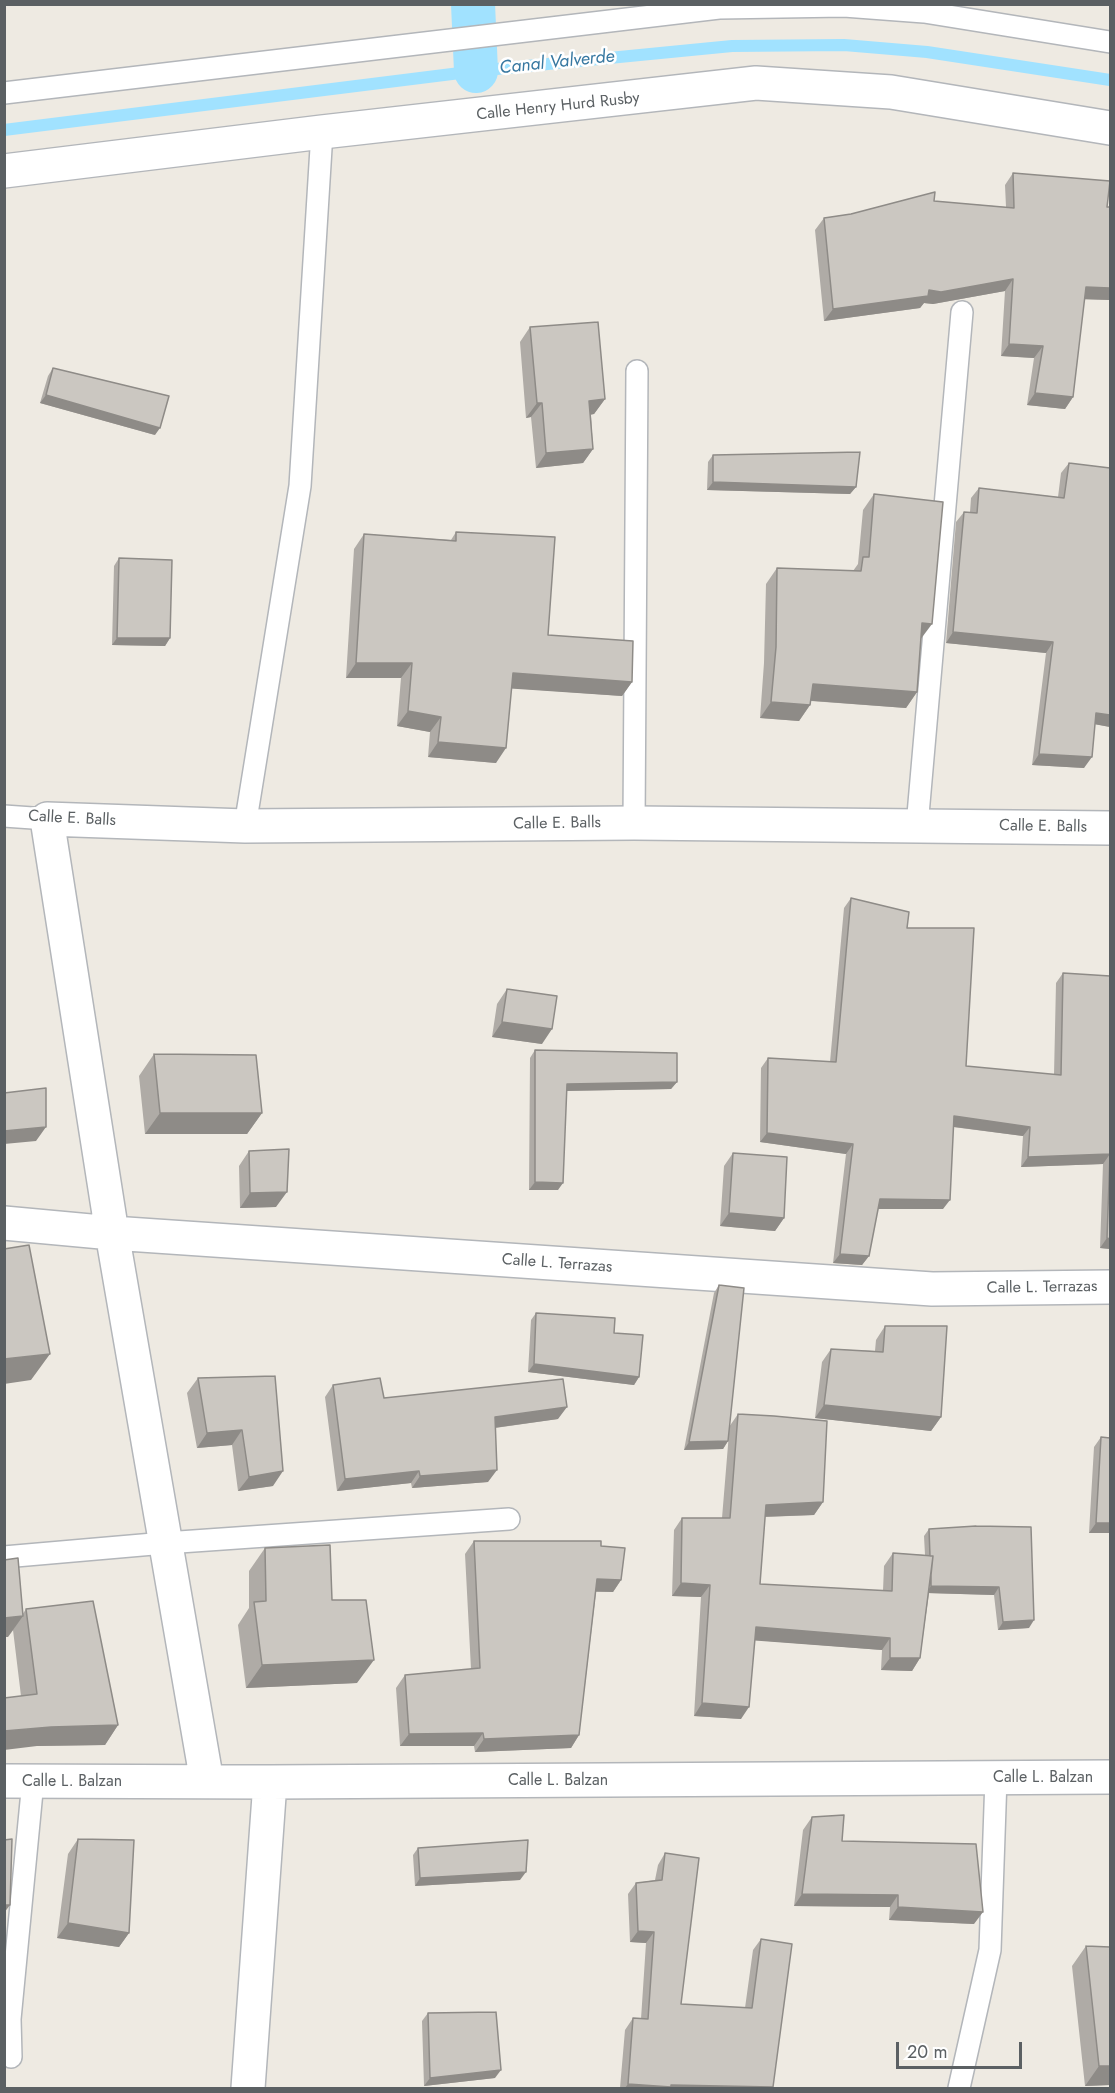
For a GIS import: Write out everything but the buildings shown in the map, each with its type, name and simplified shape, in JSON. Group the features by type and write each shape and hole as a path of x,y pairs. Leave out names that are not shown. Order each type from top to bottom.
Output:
{"street":[{"name":"Calle Henry Hurd Rusby","path":"4,171 756,83 891,92 1110,128"},
{"name":"Calle E. Balls","path":"47,819 245,826 634,823 1110,828"},
{"path":"47,819 112,1233 207,1782"},
{"name":"Calle L. Terrazas","path":"4,1223 112,1233 932,1289 1110,1287"},
{"name":"Calle L. Balzan","path":"19,1781 1110,1778"},
{"path":"248,2088 270,1782"}],"lane":[{"path":"4,93 720,8 844,6 924,12 1110,42"},
{"path":"245,826 300,486 322,132"},
{"path":"917,826 962,312"},
{"path":"634,823 637,370"},
{"name":"Calle E. Balls","path":"4,816 47,819"},
{"path":"4,1557 165,1543 509,1519"},
{"path":"959,2088 990,1950 996,1778"},
{"path":"11,2057 10,2019 19,1781"}],"waterway":[{"path":"473,4 476,71"},
{"name":"Canal Valverde","path":"4,130 476,71 732,46 844,45 927,52 1110,80"}]}
